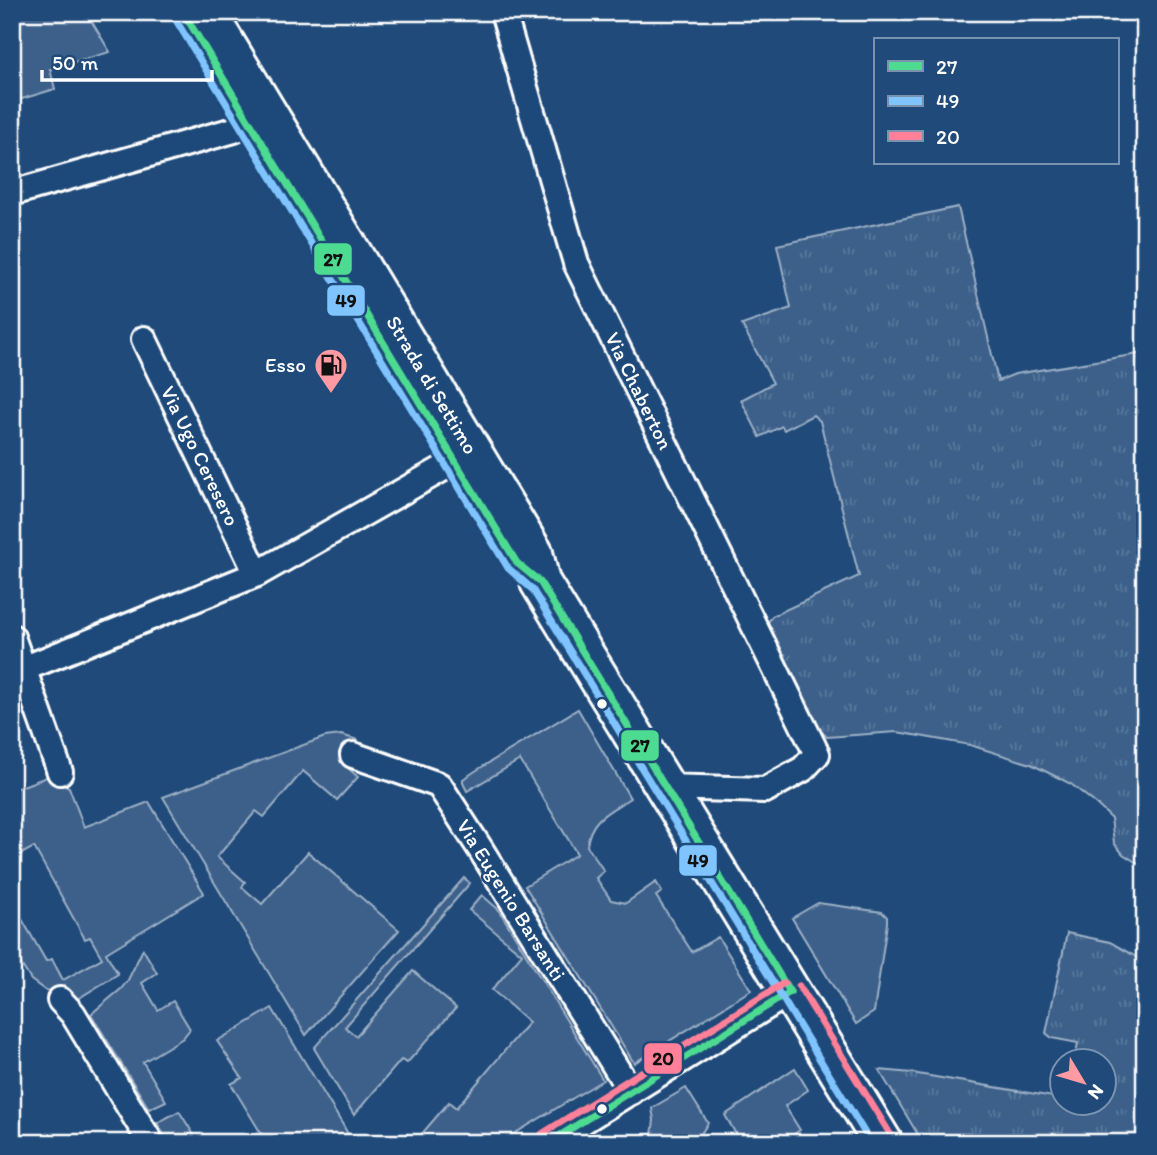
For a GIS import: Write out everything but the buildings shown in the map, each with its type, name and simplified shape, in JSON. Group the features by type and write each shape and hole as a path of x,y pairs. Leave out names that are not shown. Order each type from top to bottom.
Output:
{"main road":[{"name":"Strada di Settimo","path":"183,12 259,118 464,457 533,553 540,582 883,1143"},
{"name":"Strada di Settimo","path":"206,12 259,118"}],"street":[{"name":"Via Chaberton","path":"503,12 576,263 817,754 803,769 765,790 666,787"},
{"path":"12,192 234,130 259,118"},
{"name":"Via Ugo Ceresero","path":"144,339 257,574"},
{"path":"23,669 257,574 464,457"},
{"path":"12,637 60,772"},
{"name":"Via Eugenio Barsanti","path":"353,755 439,785 631,1092"},
{"path":"548,1143 790,992"},
{"path":"60,1000 73,1014 151,1143"}],"green space":[{"path":"12,12 86,12 110,52 50,69 55,89 12,102"},
{"path":"958,207 998,381 1015,374 1145,353 1145,868 1123,854 1114,843 1111,818 1095,803 1071,784 1031,764 970,745 897,732 827,737 816,726 767,624 772,616 859,576 820,421 813,415 784,430 782,426 760,437 741,400 773,383 742,325 791,308 777,245"},
{"path":"578,709 630,798 596,822 589,836 587,846 604,871 596,878 611,900 626,903 656,882 662,892 656,896 692,952 718,937 751,990 634,1063 525,886 577,854 520,760 467,791 463,783 463,779"},
{"path":"341,735 358,740 349,769 358,777 337,800 303,771 264,817 256,811 217,857 245,882 242,887 262,904 308,852 399,930 306,1035 163,797 325,737"},
{"path":"52,775 57,782 69,787 84,827 149,802 204,893 106,953 118,974 74,1001 65,986 54,992 46,991 31,980 12,950 12,917 19,914 46,961 52,959 63,980 102,958 90,937 85,939 34,847 12,859 12,829 21,822 12,814 12,790"},
{"path":"464,878 470,883 345,1027 356,1036 413,971 456,1008 407,1063 401,1060 354,1115 314,1048"},
{"path":"482,895 499,910 603,1080 499,1143 414,1143 449,1102 456,1108 529,1022 492,990 522,954 469,910"},
{"path":"818,903 882,912 887,917 874,1012 856,1024 792,918"},
{"path":"1067,933 1110,942 1145,962 1145,1143 923,1143 879,1070 1048,1096 1048,1116 1118,1116 1118,1046 1077,1046 1078,1043 1052,1038 1046,1033"},
{"path":"143,949 157,973 142,983 158,1010 173,1001 190,1029 183,1038 143,1062 166,1101 149,1109 91,1014 121,989"},
{"path":"272,1008 353,1143 267,1143 231,1084 242,1078 217,1041"},
{"path":"795,1068 808,1090 785,1106 800,1130 781,1143 741,1143 725,1115"},
{"path":"686,1088 708,1123 695,1143 651,1143 654,1120 652,1108"},
{"path":"179,1111 199,1143 169,1143 157,1123"}],"transit line":[{"name":"27","path":"183,12 517,563 540,582 790,992"},
{"name":"49","path":"174,17 508,568 532,589 871,1143"},
{"name":"20","path":"542,1134 784,983"},
{"name":"20","path":"799,986 892,1137"},
{"name":"27","path":"548,1143 790,992"}],"place":[{"name":"Esso","path":"331,395"}]}
